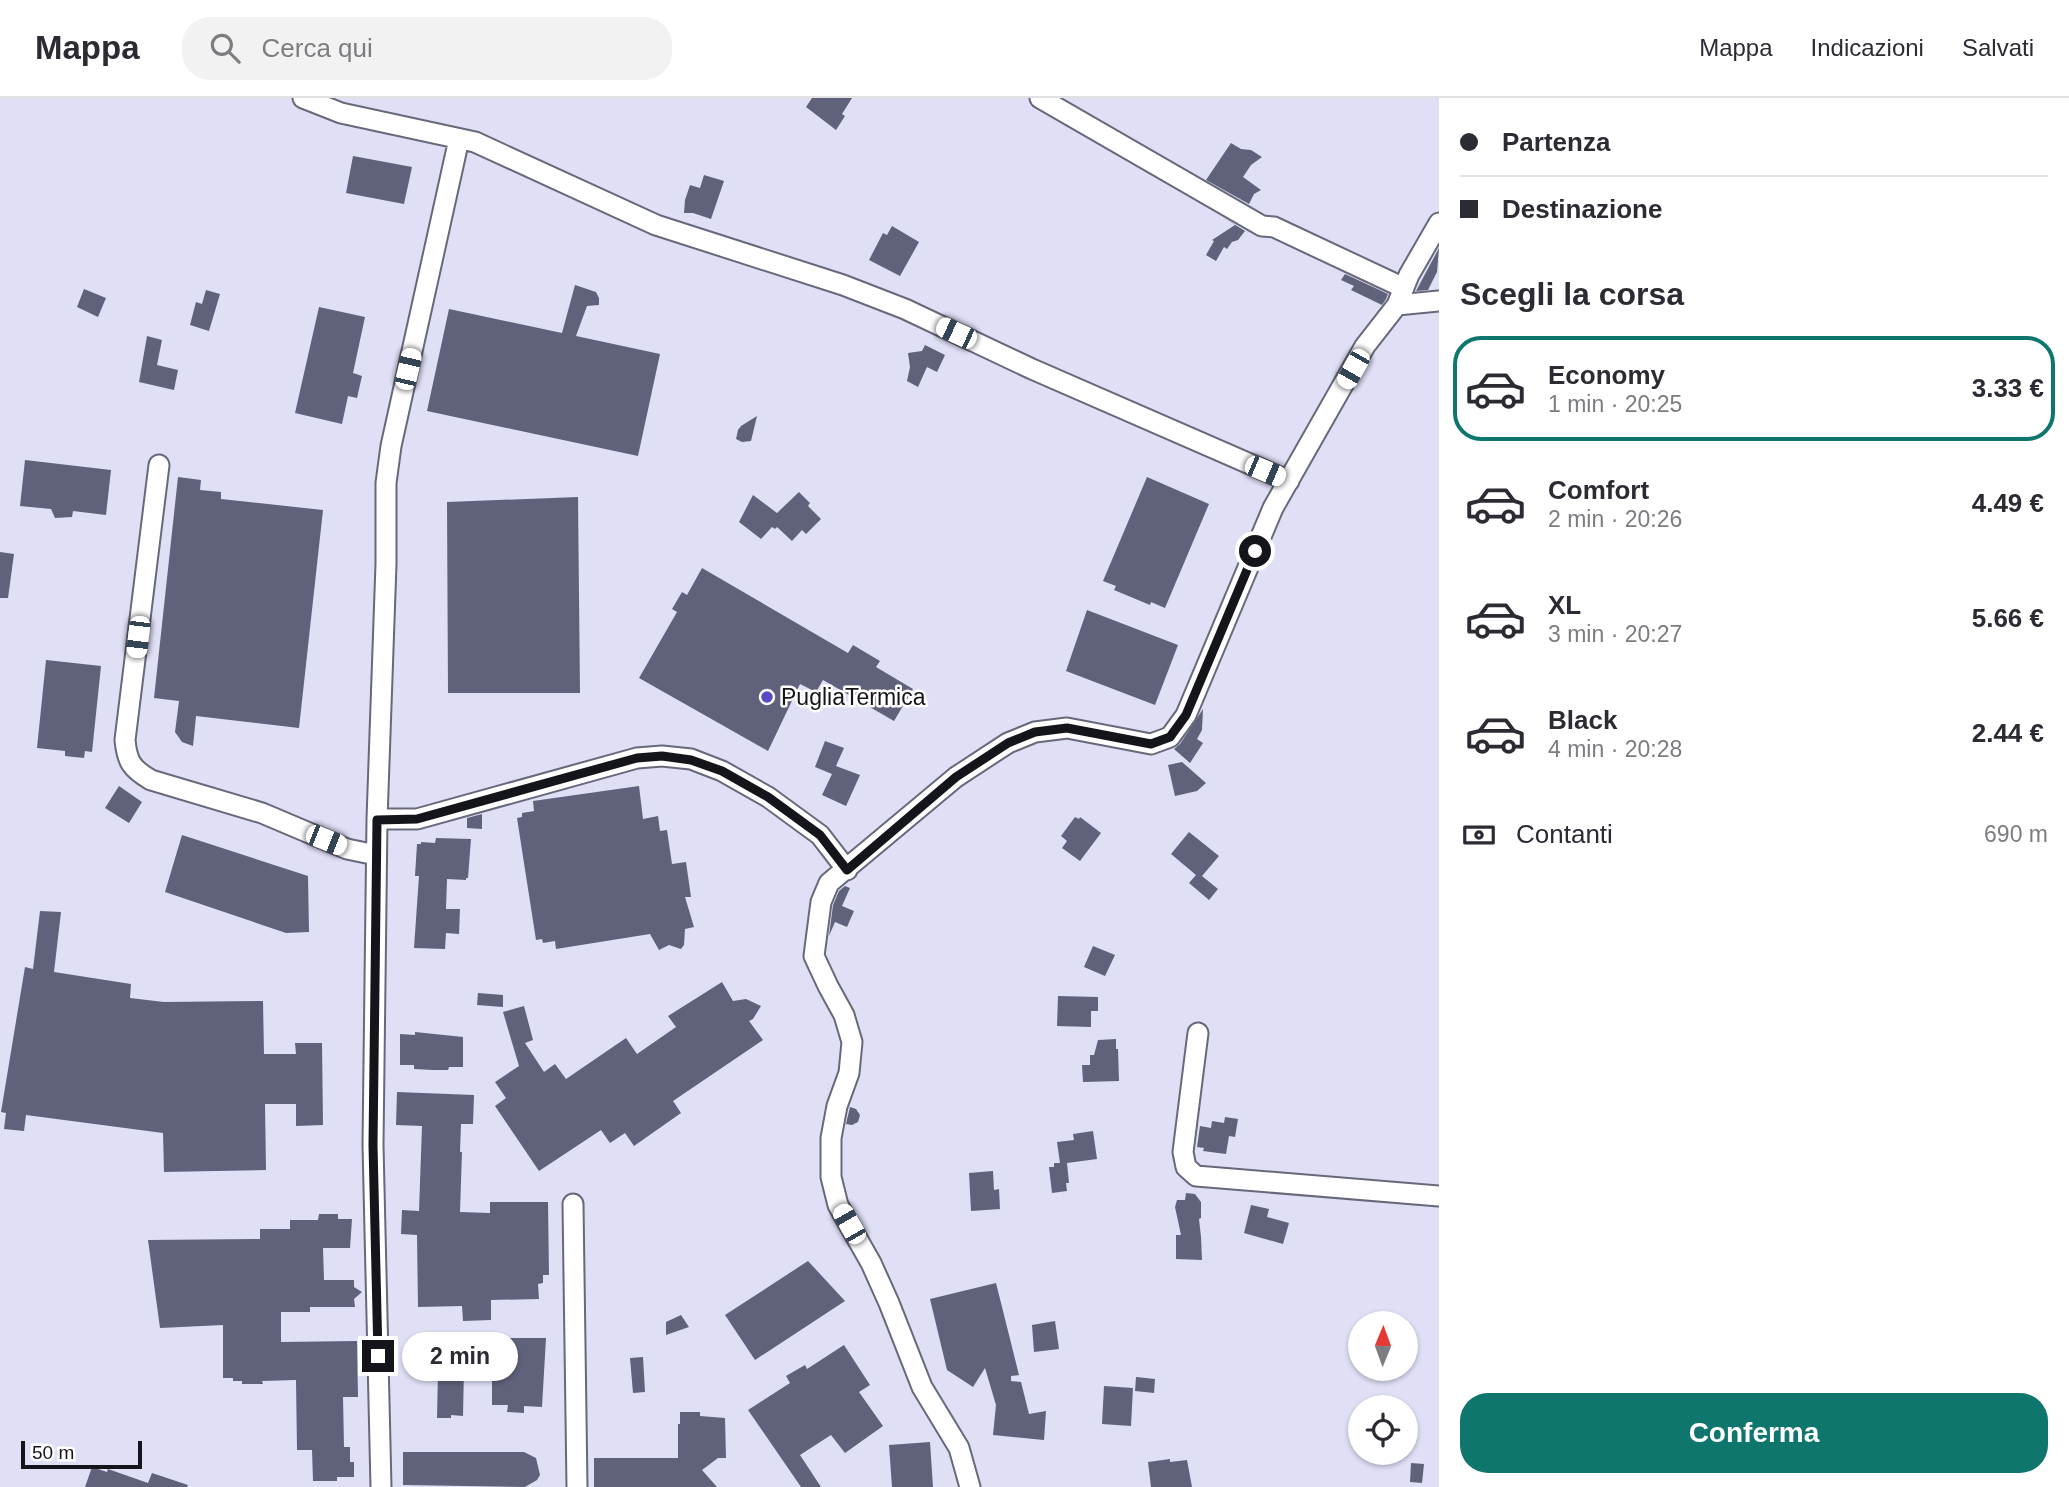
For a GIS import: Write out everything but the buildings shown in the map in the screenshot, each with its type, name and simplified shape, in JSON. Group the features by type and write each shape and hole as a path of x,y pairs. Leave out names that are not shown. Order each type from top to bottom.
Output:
{"street":[{"path":"303,98 341,113 475,142 656,225 843,285 905,309 1032,369 1289,481"},
{"path":"1040,98 1262,226 1275,227 1400,297 1439,300"},
{"path":"381,1487 373,1145 376,855 386,577 386,483 391,446 460,139"},
{"path":"970,1487 959,1448 922,1387 871,1262 838,1205 831,1177 831,1138 849,1073 852,1042 844,1015 814,956 822,897 829,883 956,777 1008,743 1035,732 1067,728 1151,744 1170,737 1186,715 1273,508 1365,346 1400,297 1409,275 1439,223"},
{"path":"159,465 125,740 131,765 151,780 262,813 347,849 376,855"},
{"path":"377,820 417,819 637,758 681,758 722,771 768,797 820,835 847,870"},
{"path":"1198,1033 1184,1152 1186,1167 1196,1176 1439,1196"},
{"path":"573,1204 577,1487"}],"place":[{"name":"PugliaTermica","path":"767,697"}],"route":[{"path":"378,1356 373,1145 377,820 417,819 637,758 662,756 691,760 722,771 768,797 820,835 847,870 956,777 1008,743 1035,732 1067,728 1151,744 1170,737 1186,715 1255,551"}]}
